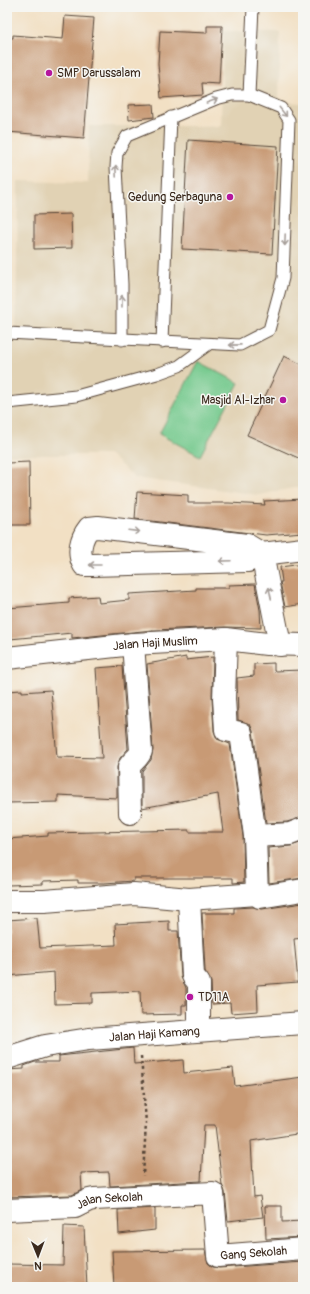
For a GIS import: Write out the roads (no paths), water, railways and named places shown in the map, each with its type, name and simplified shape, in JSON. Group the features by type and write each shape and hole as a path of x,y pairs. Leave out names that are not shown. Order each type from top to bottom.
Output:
{"street":[{"path":"303,549 262,554 248,560 90,566 84,565 81,559 81,543 89,528 98,527 246,545 262,554 279,638 303,630"},
{"name":"Jalan Haji Muslim","path":"7,658 133,644 226,639 279,638 303,645"},
{"path":"226,639 224,699 226,730 241,733 255,836 257,894"},
{"path":"130,813 129,767 132,761 140,755 141,751 133,644"},
{"path":"255,836 290,834 303,829"},
{"path":"7,900 44,901 134,894 189,899 257,894 260,897 303,890"},
{"path":"189,899 193,976 199,983 199,1030"},
{"name":"Jalan Haji Kamang","path":"7,1058 45,1046 64,1043 139,1035 303,1023"},
{"name":"Jalan Sekolah","path":"7,1210 75,1207 89,1200 213,1193"},
{"name":"Gang Sekolah","path":"213,1193 218,1256 303,1249"}],"lane":[{"path":"249,95 253,7"},
{"path":"7,333 122,340 240,345 269,330 283,278 289,120 281,108 249,95 232,95 216,99 127,136 117,153 122,340"},
{"path":"162,342 171,117"},
{"path":"7,403 76,396 157,374 179,366 209,344"}],"place":[{"name":"SMP Darussalam","path":"49,73"},
{"name":"Gedung Serbaguna","path":"230,197"},
{"name":"Masjid Al-Izhar","path":"283,400"},
{"name":"TD11A","path":"190,997"}]}
